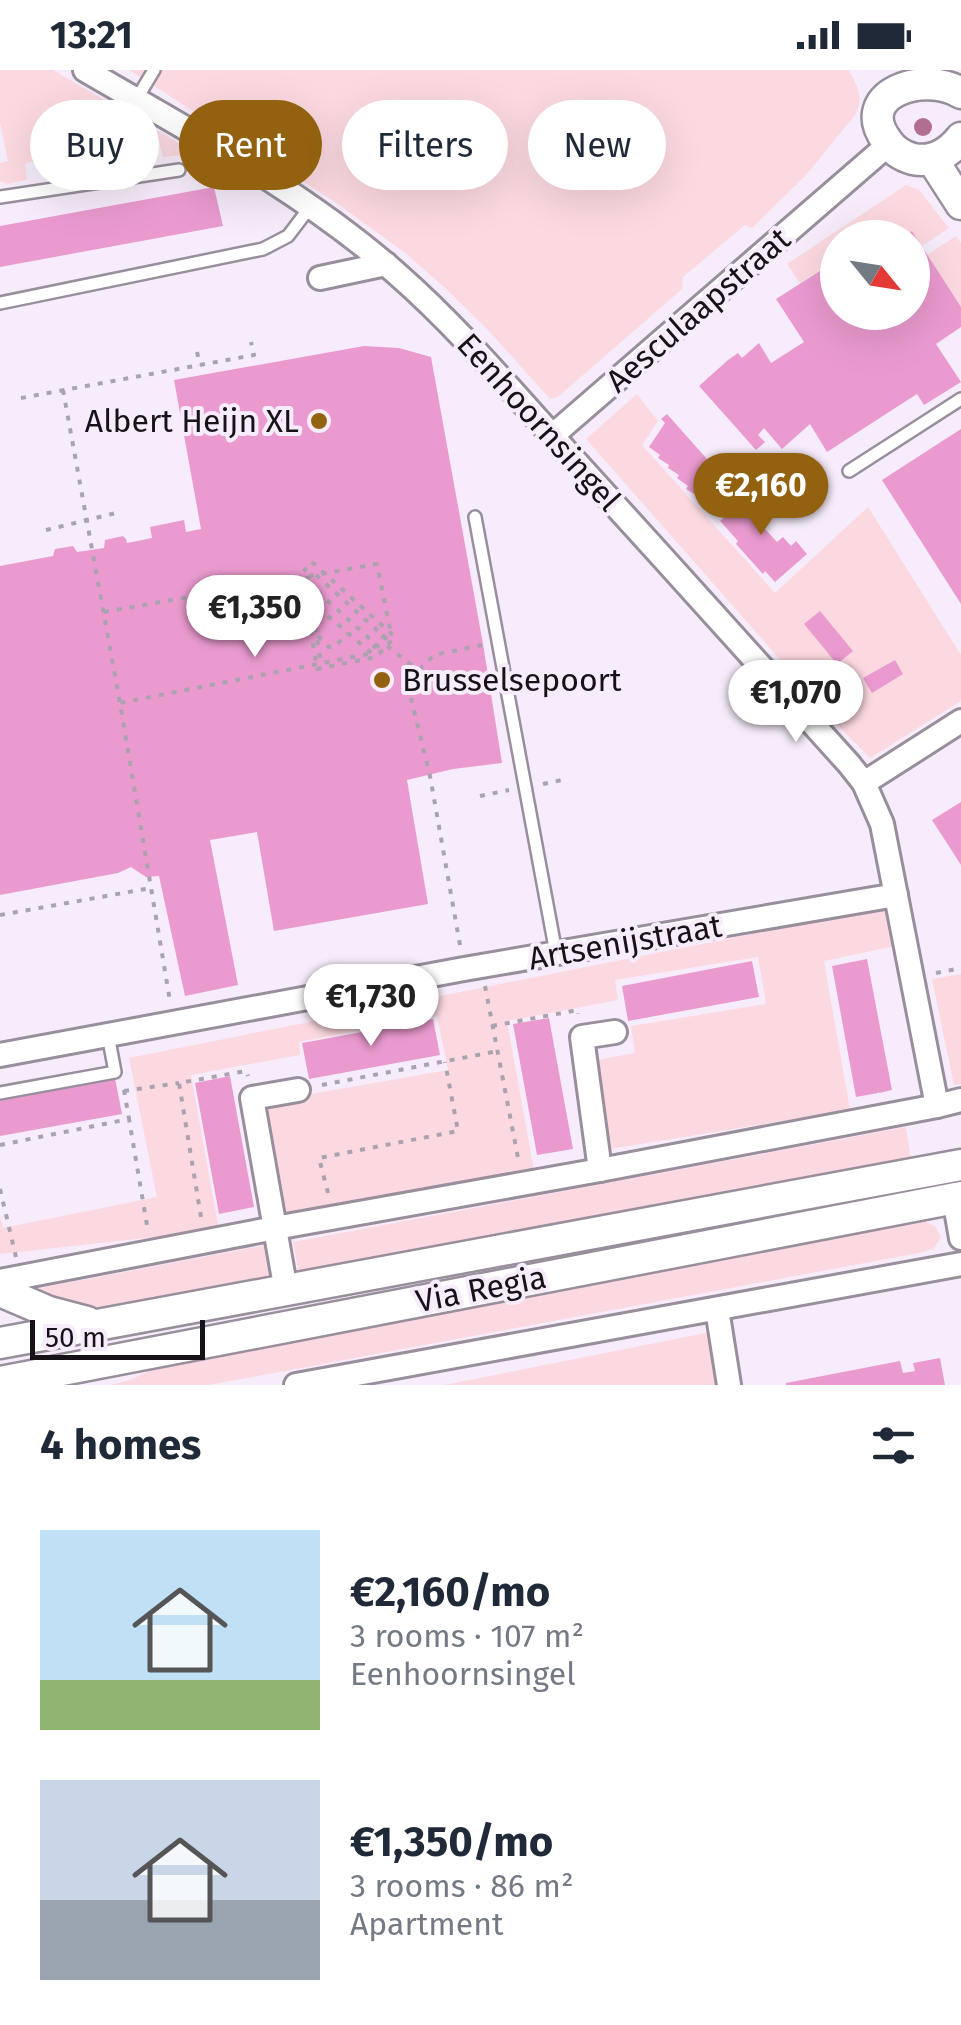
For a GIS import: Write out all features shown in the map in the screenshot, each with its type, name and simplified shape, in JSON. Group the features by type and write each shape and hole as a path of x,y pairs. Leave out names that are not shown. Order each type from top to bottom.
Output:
{"main road":[{"path":"959,85 945,76 922,70 896,74 878,114 889,144 913,159 932,159 954,147 961,138"},
{"path":"932,159 961,204"},
{"name":"Via Regia","path":"0,1343 961,1165"},
{"name":"Via Regia","path":"2,1383 958,1197"},
{"path":"7,1283 49,1312 100,1324"}],"street":[{"name":"Eenhoornsingel","path":"85,70 136,100"},
{"name":"Eenhoornsingel","path":"159,113 218,146 310,207 386,264 445,320 864,783 882,824 937,1106"},
{"name":"Aesculaapstraat","path":"552,436 889,144"},
{"path":"320,278 386,264"},
{"path":"864,783 961,721"},
{"name":"Artsenijstraat","path":"0,1055 108,1034 143,1021 174,1022 896,895"},
{"path":"600,1170 582,1037 615,1032"},
{"path":"286,1292 252,1098 298,1090"},
{"path":"7,1283 275,1228 961,1100"},
{"path":"958,1197 961,1238"},
{"name":"Via Regia","path":"296,1385 961,1264"},
{"path":"717,1309 729,1385"}],"lane":[{"path":"136,100 154,70"},
{"path":"0,197 179,170"},
{"path":"0,304 263,249 288,236 310,207"},
{"path":"849,471 961,399"},
{"path":"475,516 556,953"},
{"path":"0,1093 114,1072 108,1034"}],"path":[{"path":"21,398 254,355 251,342"},
{"path":"197,352 200,365"},
{"path":"62,390 174,1022"},
{"path":"46,530 116,513"},
{"path":"312,562 395,637 387,646 376,658 318,669 302,573 312,562"},
{"path":"104,612 308,580 316,574 377,564 390,630 368,654 120,703"},
{"path":"316,574 387,646"},
{"path":"308,580 418,670"},
{"path":"308,580 321,663"},
{"path":"305,596 376,658"},
{"path":"317,636 329,648 335,647 347,633"},
{"path":"456,927 430,776 407,682 434,655 497,642"},
{"path":"0,915 152,888"},
{"path":"490,1009 522,1184"},
{"path":"492,1026 578,1010 582,1037"},
{"path":"298,1090 498,1052"},
{"path":"334,1217 318,1158 458,1131 445,1062"},
{"path":"124,1091 246,1071 252,1098"},
{"path":"114,1072 122,1077 152,1252"},
{"path":"179,1083 205,1242"},
{"path":"0,1145 129,1119"},
{"path":"0,1189 7,1283"}],"shaded area":[{"path":"0,70 53,70 104,100 30,100 27,180 8,184 0,181 0,163 8,161 0,123"},
{"path":"129,70 849,70 859,92 855,115 807,174 752,228 745,225 683,277 682,289 558,397 550,399 443,286 404,252 316,190 322,190 322,100 179,102"},
{"path":"159,132 179,144 179,156 163,157"},
{"path":"906,185 919,190 949,228 930,241 930,220 853,220"},
{"path":"956,236 961,243 961,307 930,260 930,253"},
{"path":"820,242 820,270 800,283 787,264"},
{"path":"637,394 658,421 642,445 775,593 868,507 961,655 961,701 870,758 586,439"},
{"path":"887,907 895,946 824,961 850,1110 610,1149 597,1060 635,1053 631,1026 766,1004 758,957 615,980 618,1000 507,1021 535,1176 285,1218 265,1102 448,1070 437,1016 299,1042 300,1055 191,1075 219,1230 0,1254 0,1216 3,1228 157,1197 129,1058"},
{"path":"961,974 961,1084 954,1085 932,979"},
{"path":"906,1127 911,1161 299,1274 293,1242"},
{"path":"919,1219 935,1226 941,1237 934,1248 924,1252 209,1385 110,1385 170,1361"},
{"path":"267,1245 273,1283 98,1313 25,1291"},
{"path":"711,1332 720,1385 444,1385"}],"building":[{"path":"215,190 223,226 0,267 0,226"},
{"path":"930,259 961,307 961,327 936,344 961,382 924,405 917,394 827,452 810,424 782,449 764,428 758,435 765,442 756,450 699,386 728,360 738,353 742,358 759,343 771,363 804,342 776,299 820,271 820,330 930,330"},
{"name":"Brusselsepoort","path":"364,346 399,348 431,357 502,763 407,780 428,904 274,931 257,832 210,840 238,985 185,996 159,876 146,877 131,867 118,873 0,895 0,566 53,556 55,549 73,546 77,552 104,548 105,540 123,536 127,543 152,538 150,527 184,520 186,532 201,529 174,380"},
{"path":"667,414 722,476 699,497 686,489 688,486 677,478 679,475 649,447"},
{"path":"961,429 961,604 882,480"},
{"path":"761,486 773,499 754,517 777,542 783,537 791,546 796,541 807,554 775,582 765,571 763,574 720,521"},
{"path":"820,611 853,651 837,664 804,624"},
{"path":"895,660 903,674 872,693 863,678"},
{"path":"961,802 961,865 932,820"},
{"path":"867,959 892,1090 856,1097 832,966"},
{"path":"752,961 759,997 628,1021 622,986"},
{"path":"549,1018 573,1149 537,1155 513,1024"},
{"path":"433,1019 440,1055 309,1079 302,1043"},
{"path":"230,1076 254,1207 219,1214 195,1083"},
{"path":"115,1078 122,1114 0,1136 0,1099"},
{"path":"940,1358 945,1385 786,1385 900,1361 903,1373 915,1371 913,1363"}],"place":[{"name":"Albert Heijn XL","path":"319,421"},
{"name":"Brusselsepoort","path":"382,680"}]}
